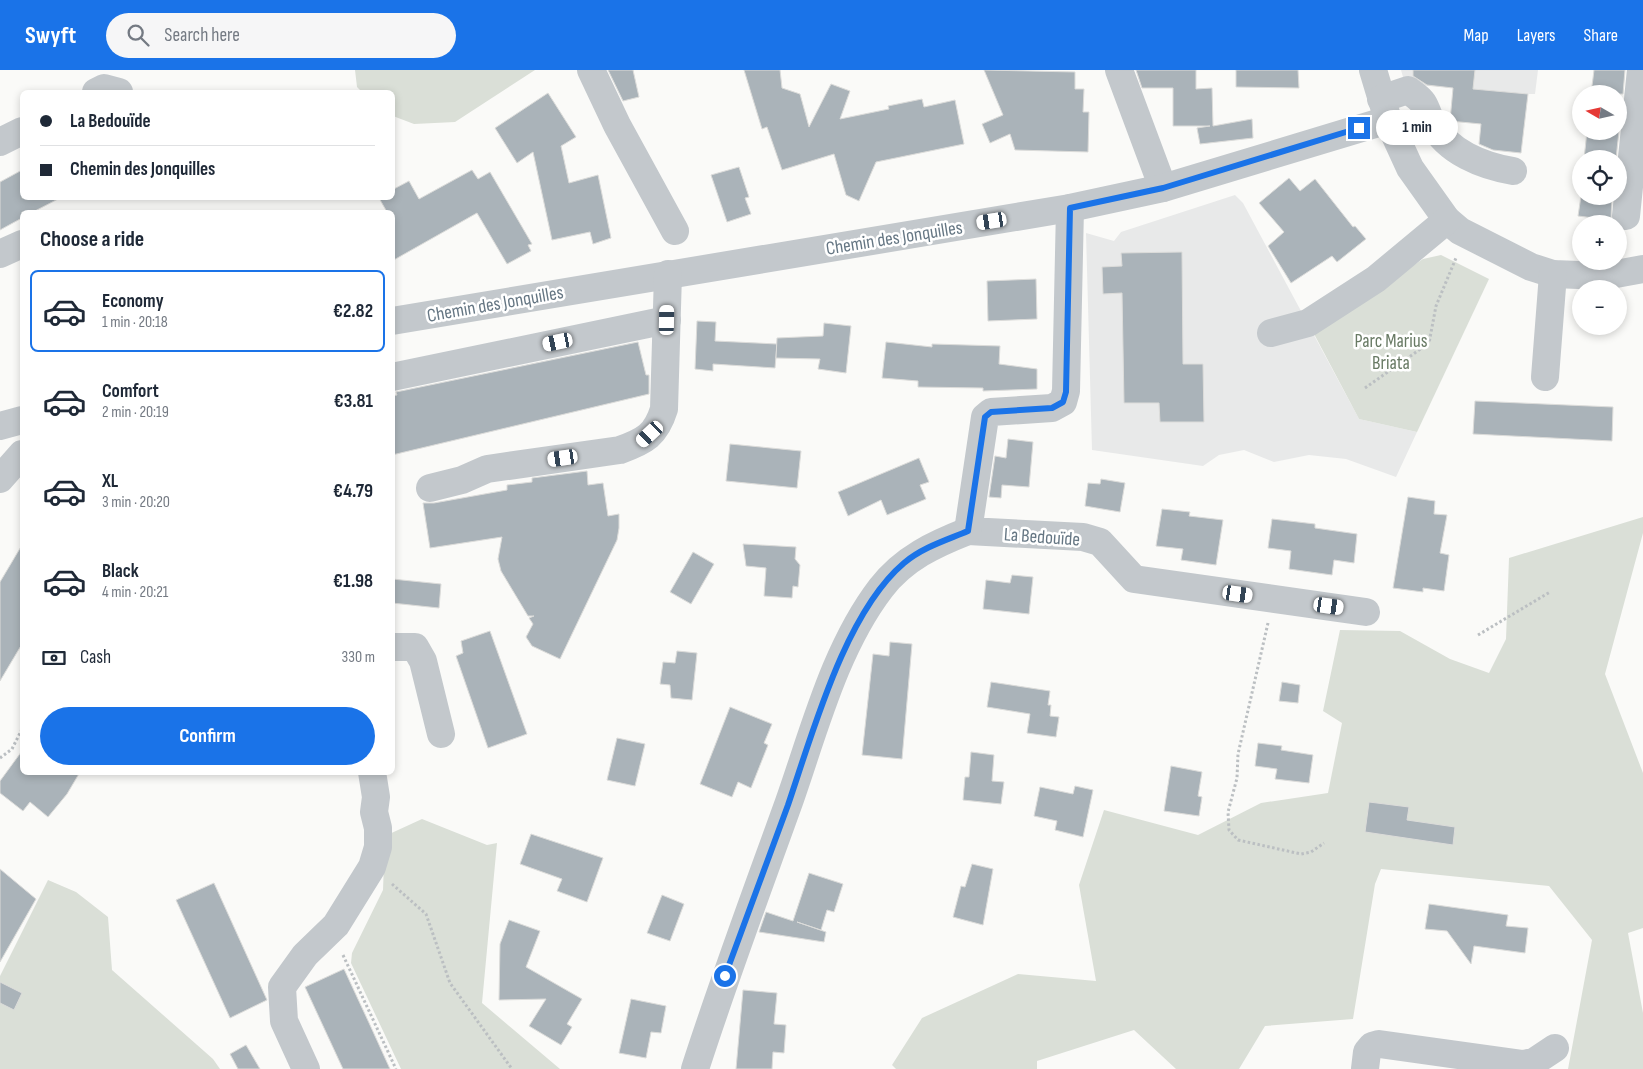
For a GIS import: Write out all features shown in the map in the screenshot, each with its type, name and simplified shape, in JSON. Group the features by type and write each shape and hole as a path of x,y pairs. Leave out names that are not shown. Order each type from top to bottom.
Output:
{"street":[{"path":"591,70 617,125 675,231"},
{"path":"1119,70 1163,188"},
{"path":"1373,70 1385,109 1410,168 1447,220 1460,231 1532,267 1553,274 1605,276 1643,269"},
{"path":"1626,215 1639,146 1641,70"},
{"name":"Chemin des Jonquilles","path":"395,320 1070,208 1163,188 1385,109 1408,90 1424,102 1433,124 1456,150 1497,168 1513,171"},
{"path":"0,142 20,132"},
{"path":"968,531 985,417 991,412 1052,408 1063,402 1066,392 1070,208"},
{"path":"1271,333 1308,323 1376,279 1447,220"},
{"path":"0,254 20,245"},
{"path":"430,488 462,480 487,469 620,450 641,443 659,426 664,409 668,274"},
{"path":"1545,377 1553,274"},
{"path":"395,376 667,320"},
{"path":"0,426 20,421"},
{"path":"0,479 20,456"},
{"name":"La Bedouïde","path":"695,1069 725,976 819,716 852,632 882,587 905,562 932,546 968,531 1083,537 1100,542 1134,579 1366,612"},
{"path":"395,647 415,647 423,661 442,734"},
{"path":"306,1069 284,1021 282,987 305,955 331,929 372,867 378,847 378,828 374,812 376,796 372,775"},
{"path":"1365,1069 1367,1052 1372,1046 1380,1044 1523,1064 1540,1059 1555,1048"}],"path":[{"path":"1365,388 1429,342 1436,306 1457,256 1444,248 1420,241"},
{"path":"1478,635 1550,592"},
{"path":"1273,598 1238,754 1237,778 1228,812 1229,830 1238,840 1301,854 1311,852 1324,843"},
{"path":"0,758 12,749 20,733"},
{"path":"372,867 426,914 450,982 512,1069"},
{"path":"331,929 396,1069"}],"shaded area":[{"path":"1401,70 1538,70 1535,94 1528,94 1405,84"},
{"path":"1235,195 1243,203 1359,419 1417,432 1396,477 1346,459 1309,455 1274,462 1244,450 1219,455 1203,466 1092,450 1086,233 1114,241 1121,232"}],"green space":[{"path":"355,70 535,70 455,122 414,124 395,117 395,90 360,90 357,87"},
{"name":"Parc Marius Briata","path":"1441,255 1489,279 1417,432 1359,419 1313,332 1423,259"},
{"path":"1643,517 1643,533 1605,674 1643,773 1643,928 1628,933 1643,1013 1643,1069 1568,1069 1592,940 1549,886 1381,869 1375,884 1353,1019 1265,1026 1239,1069 1176,1069 1134,1030 1037,1061 1037,1069 896,1069 892,1065 922,1018 1018,974 1096,981 1079,885 1104,810 1198,835 1261,803 1328,793 1342,723 1323,711 1340,630 1400,631 1450,659 1489,673 1506,639 1509,558"},
{"path":"422,819 487,845 497,843 482,1003 560,1069 401,1069 351,963 352,953 383,890 385,836"},
{"path":"48,880 76,892 108,917 112,970 213,1059 220,1069 0,1069 0,976"}],"building":[{"path":"608,70 633,70 639,97 623,101"},
{"path":"744,70 780,70 782,88 800,94 809,127 831,84 850,91 840,119 889,109 888,106 922,99 924,107 955,100 964,144 876,162 859,201 846,195 834,154 782,170 767,127 762,129"},
{"path":"984,70 1075,72 1075,89 1084,89 1083,112 1089,112 1088,152 1015,150 1010,134 990,143 982,124 1003,115"},
{"path":"1136,70 1196,70 1196,89 1212,88 1213,126 1252,119 1253,138 1200,144 1197,128 1210,126 1173,126 1173,88 1142,88"},
{"path":"1236,70 1298,70 1299,88 1236,87"},
{"path":"1413,70 1475,70 1473,89 1528,94 1521,153 1493,150 1479,144 1481,124 1450,121 1453,88 1427,85 1413,76"},
{"path":"1594,70 1625,70 1624,85 1592,85"},
{"path":"548,93 576,137 561,146 569,183 598,175 611,238 593,244 590,232 552,240 533,152 517,163 495,128"},
{"path":"1586,140 1618,140 1617,150 1585,150"},
{"path":"739,167 749,197 745,198 751,214 727,222 711,175"},
{"path":"472,170 478,179 490,172 532,244 528,245 531,251 507,264 477,213 395,259 395,210 386,210 380,200 395,200 395,188 409,181 419,199"},
{"path":"20,171 20,200 56,200 37,210 20,210 20,219 0,230 0,182"},
{"path":"1289,178 1300,191 1315,179 1353,227 1355,226 1366,239 1337,262 1332,256 1291,283 1268,246 1284,232 1259,203"},
{"path":"1580,205 1612,205 1611,215 1578,215"},
{"path":"1182,252 1183,364 1203,364 1204,422 1160,422 1159,403 1124,403 1122,293 1103,294 1102,267 1122,266 1121,253"},
{"path":"1036,279 1037,319 988,321 987,281"},
{"path":"697,321 716,322 715,341 777,344 775,368 713,364 713,371 695,369"},
{"path":"824,323 851,326 846,373 818,369 820,359 776,358 777,338 823,336"},
{"path":"638,342 646,375 649,375 649,394 395,454 396,392"},
{"path":"886,342 932,347 932,344 1000,346 999,364 1037,369 1037,389 983,391 983,388 918,387 918,381 882,378"},
{"path":"1475,401 1613,407 1612,441 1473,434"},
{"path":"1008,439 1033,442 1029,487 1002,485 1001,498 989,497 995,456 1006,458"},
{"path":"730,444 801,451 797,488 726,481"},
{"path":"919,458 929,482 920,485 926,499 887,515 881,500 848,516 838,492"},
{"path":"587,471 588,485 603,483 608,516 619,514 619,528 617,540 560,659 532,646 526,637 533,624 529,618 534,616 528,616 501,571 498,559 502,537 430,548 423,503 434,503 507,490 507,485 532,482 532,478"},
{"path":"1101,479 1125,483 1120,512 1085,506 1088,483 1100,484"},
{"path":"1408,497 1435,501 1434,514 1447,515 1440,553 1449,555 1444,591 1423,588 1423,592 1393,588"},
{"path":"1162,509 1190,512 1189,516 1223,520 1216,565 1181,560 1183,549 1156,546"},
{"path":"1272,519 1315,524 1315,528 1357,534 1354,563 1334,560 1332,575 1289,569 1291,551 1268,548"},
{"path":"743,544 796,547 795,559 800,565 798,587 793,586 792,598 764,596 766,568 746,566"},
{"path":"20,548 20,647 0,681 0,582"},
{"path":"693,552 714,564 691,604 670,592"},
{"path":"1012,575 1033,577 1029,614 983,609 986,580 1010,583"},
{"path":"395,579 441,584 439,608 395,603"},
{"path":"490,631 527,734 488,748 456,656 463,653 461,641"},
{"path":"890,642 912,644 902,759 862,755 873,654 889,656"},
{"path":"677,651 697,653 692,700 671,698 670,685 660,684 663,662 675,663"},
{"path":"991,682 1050,691 1048,705 1051,705 1050,716 1059,717 1056,737 1027,733 1030,714 987,707"},
{"path":"1282,682 1300,685 1298,703 1279,701"},
{"path":"730,707 772,724 764,743 768,745 751,788 738,782 732,797 700,784"},
{"path":"617,738 645,744 635,786 607,780"},
{"path":"1258,743 1282,746 1281,750 1313,755 1309,783 1275,779 1277,769 1255,766"},
{"path":"971,752 994,755 992,781 1004,782 1001,804 963,800 965,777 969,777"},
{"path":"20,754 20,775 78,775 67,794 48,817 30,802 23,811 0,793 0,781"},
{"path":"1171,766 1202,772 1198,796 1202,797 1199,816 1164,811"},
{"path":"1075,786 1093,790 1083,837 1055,830 1057,821 1034,816 1040,787 1073,794"},
{"path":"1369,802 1409,807 1407,820 1455,827 1453,845 1365,832"},
{"path":"531,834 603,858 587,902 557,891 562,879 520,864"},
{"path":"972,864 993,869 983,925 953,917 961,886 965,887"},
{"path":"0,869 36,899 0,962"},
{"path":"809,873 843,884 834,912 827,910 821,930 797,922 826,932 824,942 759,932 766,912 793,921"},
{"path":"214,883 267,1000 230,1018 176,900"},
{"path":"662,895 684,904 670,941 647,933"},
{"path":"1429,904 1508,915 1506,926 1528,928 1525,953 1474,946 1471,964 1447,931 1425,929"},
{"path":"509,920 540,931 526,967 582,999 567,1024 572,1027 561,1045 529,1026 546,999 499,1000 500,944"},
{"path":"344,969 390,1069 343,1069 305,987"},
{"path":"0,982 22,993 14,1010 0,1003"},
{"path":"743,990 777,993 774,1024 786,1025 784,1053 773,1052 772,1069 736,1069"},
{"path":"631,999 666,1006 661,1033 651,1032 646,1058 619,1053"},
{"path":"246,1045 260,1069 238,1069 230,1054"}],"route":[{"path":"725,976 819,716 852,632 882,587 905,562 932,546 968,531 985,417 991,412 1052,408 1063,402 1066,392 1070,208 1163,188 1359,128"}]}
